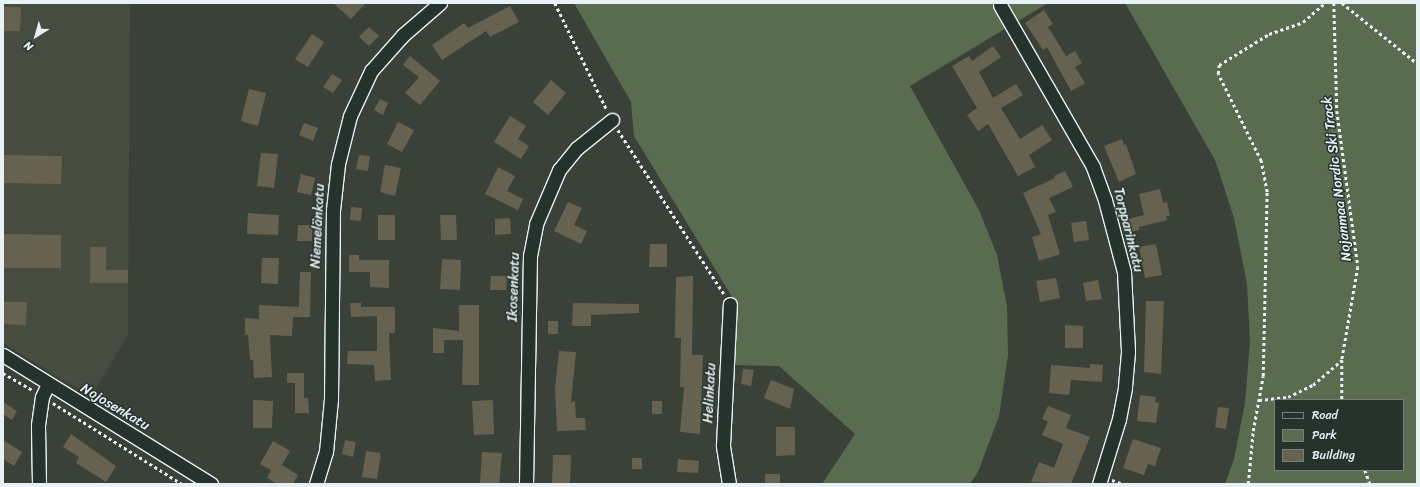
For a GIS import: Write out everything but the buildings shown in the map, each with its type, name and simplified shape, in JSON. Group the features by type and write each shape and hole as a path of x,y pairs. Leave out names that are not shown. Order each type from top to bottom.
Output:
{"street":[{"name":"Niemelänkatu","path":"316,484 326,452 331,398 333,210 338,164 350,116 371,72 403,35 440,3"},
{"name":"Torpparinkatu","path":"1000,5 1093,167 1105,200 1124,272 1128,352 1125,388 1120,419 1099,484"},
{"name":"Ikosenkatu","path":"526,484 530,256 536,224 559,170 578,148 612,120"},
{"name":"Helinkatu","path":"729,484 723,445 730,304"},
{"name":"Nojosenkatu","path":"3,356 211,484"},
{"path":"39,484 38,425 42,397 48,384"}],"path":[{"path":"554,3 612,120 730,304"},
{"path":"1248,484 1253,431 1263,376 1267,192 1261,161 1218,74 1219,65 1269,34 1303,22 1325,3"},
{"name":"Nojanmaa Nordic Ski Track","path":"1334,3 1337,111 1358,267 1342,360 1342,399"},
{"path":"1342,3 1417,63"},
{"path":"1259,400 1288,397 1313,385 1342,360"},
{"path":"3,373 182,484"},
{"path":"1366,471 1370,484"}],"shaded area":[{"path":"3,3 130,3 128,335 91,397 3,343"}],"green space":[{"path":"574,3 1048,3 910,86 979,210 997,255 1007,306 1008,355 999,416 978,472 970,484 822,484 855,434 779,366 735,365 737,305 634,136 631,102"},
{"path":"1125,3 1417,3 1417,484 1225,484 1234,459 1245,403 1250,342 1247,284 1234,218 1215,160"}]}
